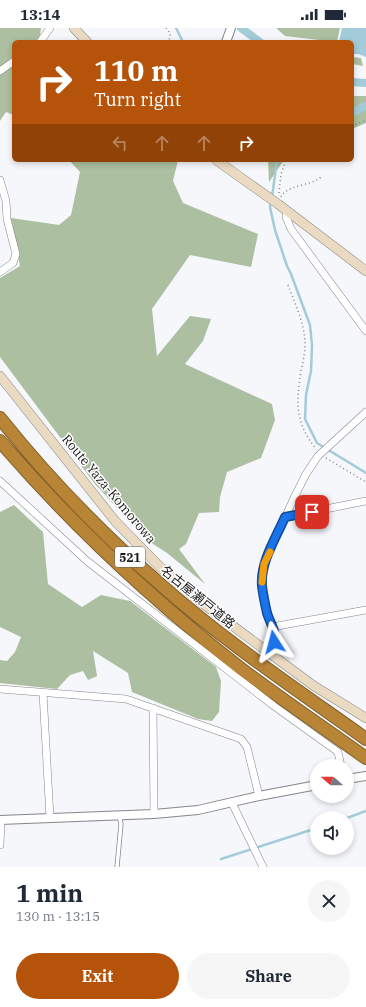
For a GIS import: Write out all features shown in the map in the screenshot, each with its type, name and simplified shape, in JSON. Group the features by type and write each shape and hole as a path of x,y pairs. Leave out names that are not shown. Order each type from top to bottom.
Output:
{"highway":[{"name":"名古屋瀬戸道路","path":"0,418 41,467 74,503 160,585 277,676 366,739"},
{"name":"名古屋瀬戸道路","path":"0,441 65,513 113,560 152,595 198,634 268,689 366,758"}],"main road":[{"path":"74,28 85,40"},
{"path":"219,162 281,207 366,272"},
{"name":"Route Yaza-Komorowa","path":"0,378 110,515 160,567 202,604 314,686 366,718"}],"street":[{"path":"41,40 50,28"},
{"path":"227,40 231,29"},
{"path":"0,71 12,62"},
{"path":"0,180 6,201 7,219 16,254 13,263 0,272"},
{"path":"281,207 291,229 366,331"},
{"path":"268,652 275,638 263,594 262,575 264,564 306,474 320,454 366,412"},
{"path":"0,481 87,561 274,706 338,752 340,759"},
{"path":"285,517 366,502"},
{"path":"272,627 366,610"},
{"path":"0,689 126,700 241,739 247,747 259,796"},
{"path":"43,693 50,818"},
{"path":"153,708 154,814"},
{"path":"354,778 366,776"},
{"path":"0,845 1,820 119,816 198,810 310,786"},
{"path":"232,803 264,867"}],"lane":[{"path":"117,867 121,824 119,816"}],"path":[{"path":"166,28 170,33 168,40"},
{"path":"354,125 366,120"},
{"path":"279,193 281,174 285,162"},
{"path":"281,207 282,195 286,191 314,182 321,177"},
{"path":"288,285 304,330 305,345 297,405 301,427 320,454 366,482"}],"green space":[{"path":"0,28 41,28 39,40 12,40 12,114 6,112 0,121"},
{"path":"276,28 340,28 337,40 319,40 285,36"},
{"path":"354,57 361,58 363,66 354,64"},
{"path":"354,96 366,96 366,123 354,128"},
{"path":"71,162 178,162 173,181 183,203 258,234 251,267 190,255 152,309 157,356 190,316 211,319 203,341 185,364 272,404 275,420 261,458 227,472 220,497 219,512 199,513 186,544 179,549 205,584 167,553 147,540 95,484 0,357 0,278 20,266 11,218 59,225 71,215 80,172"},
{"path":"268,162 283,162 269,182"},
{"path":"14,505 43,532 48,584 82,607 101,595 130,601 216,667 221,681 219,712 212,721 198,719 132,692 128,673 93,651 97,676 88,680 83,671 70,675 57,689 0,683 0,660 7,661 15,652 21,637 0,627 0,512"}],"water":[{"path":"342,28 366,28 366,57 354,54 354,40 339,40"}],"waterway":[{"path":"176,28 182,40"},
{"path":"241,28 257,40"},
{"path":"354,82 366,83"},
{"path":"354,112 365,106"},
{"path":"272,197 277,162"},
{"path":"271,202 270,207 275,230 310,325 312,345 311,371 306,395 305,419 317,443 366,473"},
{"path":"354,815 366,811"},
{"path":"221,859 310,830"}],"slow traffic":[{"path":"262,582 264,564 270,552"}],"route":[{"path":"274,642 275,635 263,594 262,575 264,564 285,517 312,512"}]}
